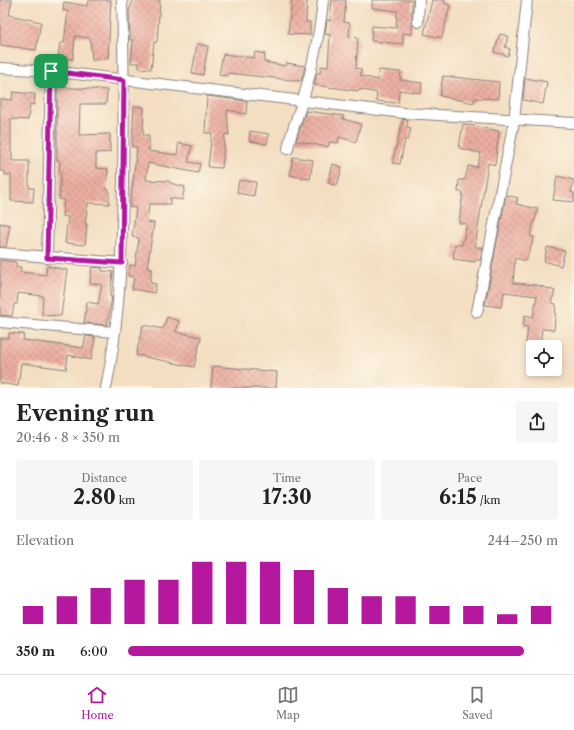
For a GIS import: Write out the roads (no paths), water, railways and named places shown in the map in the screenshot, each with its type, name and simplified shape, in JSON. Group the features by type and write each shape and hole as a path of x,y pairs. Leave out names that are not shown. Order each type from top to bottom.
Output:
{"street":[{"path":"106,388 122,263 124,80 122,0"},
{"path":"288,149 294,123 303,100 320,34 323,0"},
{"path":"418,22 420,0"},
{"path":"477,312 514,121 527,0"},
{"path":"0,68 51,71 404,113 514,121 574,123"},
{"path":"47,258 51,71"},
{"path":"0,253 122,263"},
{"path":"0,322 114,332"}]}
